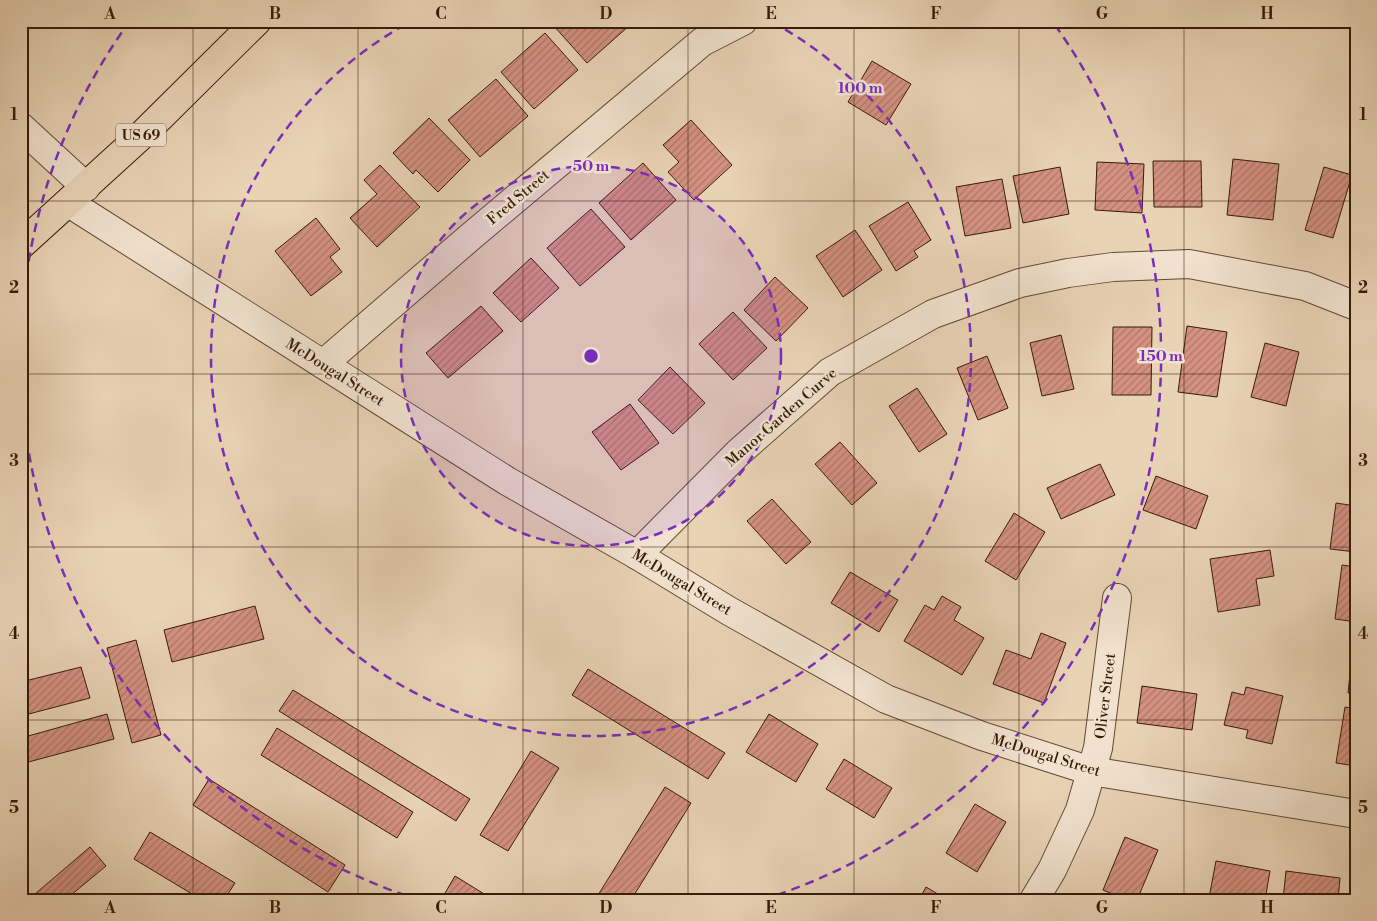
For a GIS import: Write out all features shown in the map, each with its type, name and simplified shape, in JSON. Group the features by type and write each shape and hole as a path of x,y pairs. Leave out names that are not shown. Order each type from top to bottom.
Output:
{"main road":[{"name":"US 69","path":"21,245 143,134 257,21"}],"street":[{"name":"Fred Street","path":"322,364 702,42 744,21"},
{"name":"McDougal Street","path":"21,127 78,194 322,364 507,480 729,611 886,699 982,736 1091,771 1356,814"},
{"name":"Manor Garden Curve","path":"637,555 738,453 830,372 933,314 1020,283 1068,273 1113,267 1189,264 1305,286 1356,306"},
{"name":"Oliver Street","path":"1034,900 1052,870 1080,810 1098,748 1117,598"}],"building":[{"path":"557,21 627,21 630,25 587,63 553,25"},
{"path":"898,21 923,21 899,26"},
{"path":"545,33 578,70 534,109 501,72"},
{"path":"872,61 911,84 886,125 848,102"},
{"path":"496,79 528,116 480,157 448,120"},
{"path":"429,118 470,160 438,192 416,170 413,174 393,153"},
{"path":"691,120 732,165 694,200 668,172 679,162 663,145"},
{"path":"1233,159 1279,164 1273,220 1227,215"},
{"path":"1153,161 1201,161 1202,207 1154,207"},
{"path":"1097,162 1144,164 1142,213 1095,210"},
{"path":"643,163 676,200 631,240 599,203"},
{"path":"380,165 420,207 377,247 350,218 377,194 364,180"},
{"path":"1060,167 1069,214 1023,223 1013,176"},
{"path":"1324,167 1352,175 1333,238 1305,230"},
{"path":"1002,179 1011,228 965,236 956,187"},
{"path":"908,202 931,240 914,251 918,257 896,271 869,226"},
{"path":"591,209 625,247 580,286 547,248"},
{"path":"316,218 340,249 330,257 342,272 311,296 275,251"},
{"path":"855,230 882,270 843,297 816,256"},
{"path":"531,258 559,288 521,322 493,293"},
{"path":"775,277 808,308 776,341 744,310"},
{"path":"481,306 503,331 448,378 426,353"},
{"path":"733,312 767,348 733,380 699,344"},
{"path":"1187,326 1227,332 1217,397 1178,392"},
{"path":"1113,327 1152,327 1151,395 1112,395"},
{"path":"1061,335 1074,389 1042,396 1030,343"},
{"path":"1265,343 1299,352 1286,406 1251,397"},
{"path":"987,356 1008,408 978,420 957,368"},
{"path":"670,367 705,403 673,434 638,400"},
{"path":"917,388 947,434 919,452 889,406"},
{"path":"630,404 659,443 621,470 592,432"},
{"path":"840,442 877,483 852,505 815,464"},
{"path":"1100,464 1115,495 1061,519 1047,488"},
{"path":"1156,476 1208,496 1196,529 1143,510"},
{"path":"772,499 811,542 786,564 747,521"},
{"path":"1336,503 1356,506 1356,552 1330,549"},
{"path":"1014,513 1045,532 1016,580 985,561"},
{"path":"1270,550 1274,576 1256,579 1260,605 1218,612 1210,559"},
{"path":"1342,565 1356,567 1356,622 1335,619"},
{"path":"850,572 898,600 879,632 831,603"},
{"path":"942,596 961,607 954,620 984,638 962,675 904,641 925,605 934,610"},
{"path":"255,606 264,639 172,662 164,630"},
{"path":"1041,633 1066,643 1044,703 993,684 1006,650 1031,659"},
{"path":"1354,635 1356,636 1356,694 1348,693"},
{"path":"136,640 161,735 132,743 107,648"},
{"path":"81,667 90,698 21,716 21,682"},
{"path":"588,669 725,753 708,779 572,695"},
{"path":"1142,686 1197,694 1192,730 1137,723"},
{"path":"1246,687 1283,696 1272,744 1246,738 1248,730 1224,725 1232,692 1244,695"},
{"path":"293,690 470,799 456,821 279,711"},
{"path":"1345,707 1356,709 1356,766 1336,763"},
{"path":"107,714 114,739 21,764 21,738"},
{"path":"769,714 818,744 796,782 746,752"},
{"path":"277,728 413,812 397,838 261,755"},
{"path":"531,751 559,768 508,851 480,835"},
{"path":"844,759 892,788 874,818 826,789"},
{"path":"209,779 345,865 328,892 193,805"},
{"path":"665,787 691,803 631,900 595,900"},
{"path":"975,804 1006,822 977,872 946,853"},
{"path":"150,832 235,883 224,900 202,900 134,859"},
{"path":"1125,837 1158,850 1137,900 1126,900 1103,890"},
{"path":"90,847 106,866 65,900 28,900"},
{"path":"1216,861 1270,871 1265,900 1221,900 1209,898"},
{"path":"1286,871 1340,878 1338,900 1283,900"},
{"path":"455,876 494,900 441,900"},
{"path":"926,887 948,900 919,900"}]}
